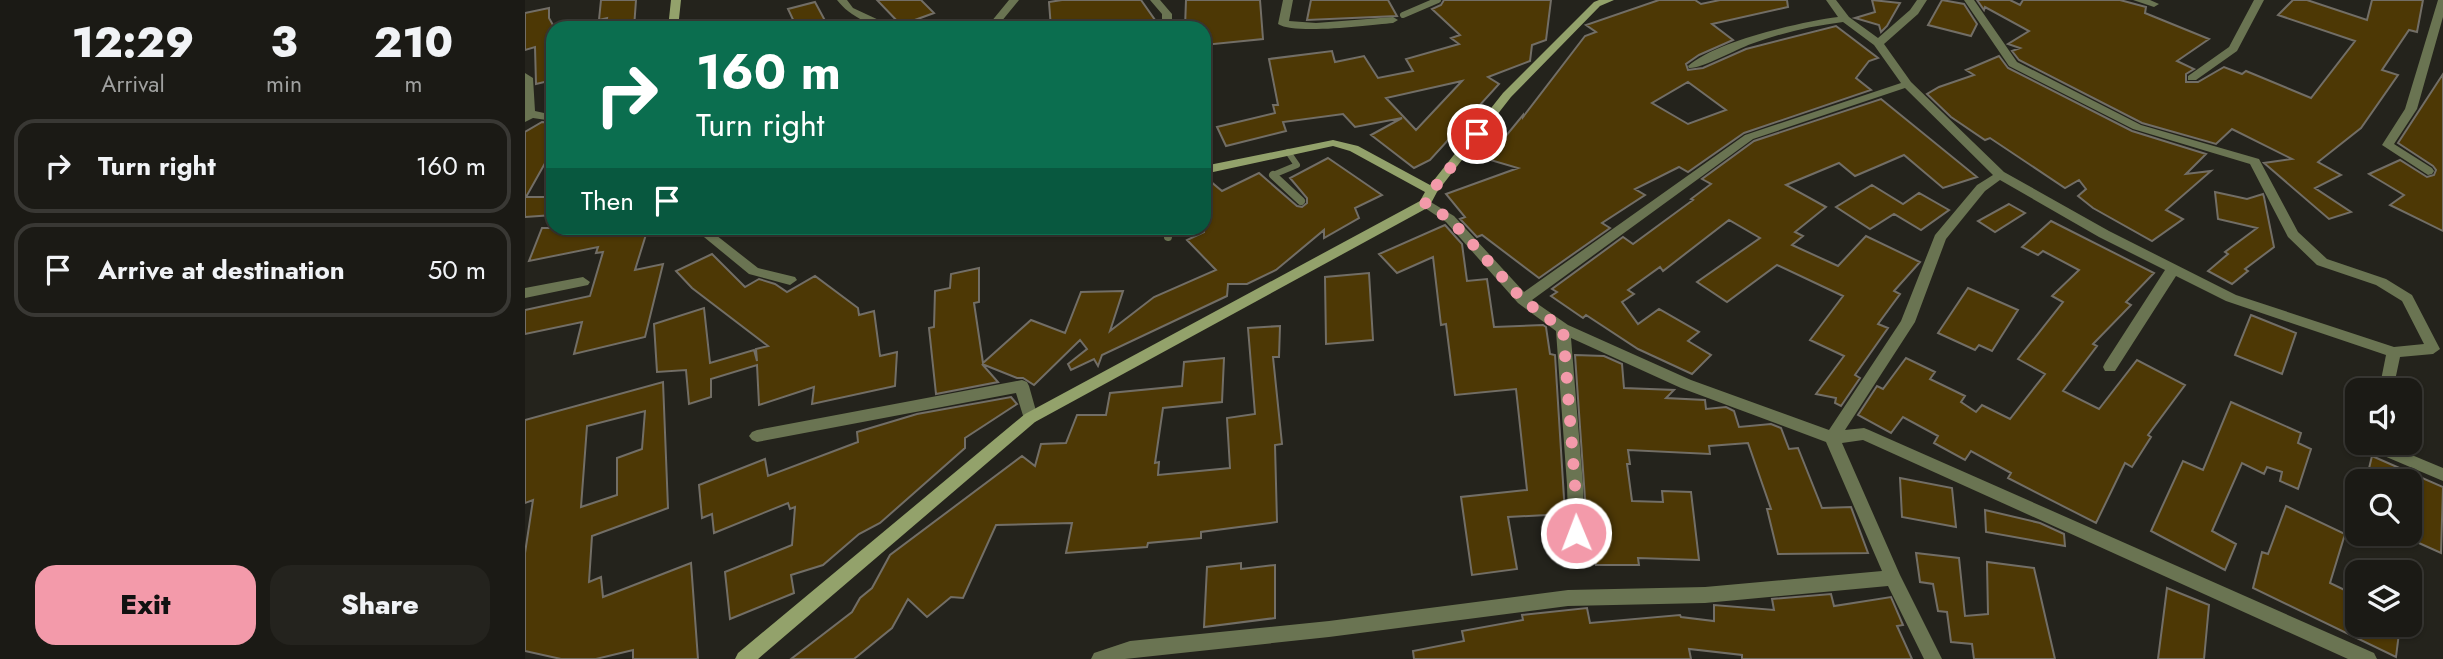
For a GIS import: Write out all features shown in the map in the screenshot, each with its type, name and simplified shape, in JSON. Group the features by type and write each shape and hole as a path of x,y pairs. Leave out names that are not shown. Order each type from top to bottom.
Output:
{"street":[{"path":"674,21 676,0"},
{"path":"842,0 851,10 875,21"},
{"path":"997,21 1014,0"},
{"path":"1155,0 1167,14 1167,21"},
{"path":"1288,0 1283,24 1316,26 1398,18"},
{"path":"1831,0 1845,19 1878,43 1907,84 2000,175 2231,298 2393,352 2433,349 2407,298 2381,282 2322,262 2293,234 2255,162 2137,127 2013,64 1969,0"},
{"path":"1878,43 1914,12 1922,0"},
{"path":"2138,0 2154,4"},
{"path":"2192,78 2233,49 2259,0"},
{"path":"2428,171 2388,145 2411,109 2443,0"},
{"path":"744,659 1030,418 1429,197 1507,95 1600,1"},
{"path":"1693,66 1719,52 1821,22 1845,19"},
{"path":"525,76 528,78 527,115 546,117"},
{"path":"1523,300 1749,137 1907,84"},
{"path":"1211,168 1333,143 1354,148 1429,197 1523,300 1563,329 1686,384 1832,438 1864,434 2368,659"},
{"path":"1832,438 1908,322 1940,238 1981,188 2000,175"},
{"path":"708,235 754,271 790,280"},
{"path":"2110,367 2173,269"},
{"path":"525,293 583,282"},
{"path":"1563,329 1575,485 1577,558"},
{"path":"2388,378 2393,352"},
{"path":"757,436 1022,386 1030,418"},
{"path":"1832,438 1893,578 1933,659"},
{"path":"2396,455 2443,475"},
{"path":"1100,659 1130,649 1329,629 1568,598 1705,595 1893,578"}],"lane":[{"path":"1398,18 1438,0"},
{"path":"1288,152 1297,165 1272,175 1301,201"}],"building":[{"path":"601,0 636,0 634,21 606,21 607,18 599,20"},
{"path":"877,0 921,0 934,13 912,21 897,21"},
{"path":"1141,0 1155,20 1050,21 1049,2"},
{"path":"1186,0 1260,0 1263,39 1211,44 1211,21 1185,21"},
{"path":"1311,0 1388,0 1397,16 1307,20"},
{"path":"1444,0 1551,0 1546,40 1532,45 1530,61 1488,77 1499,84 1430,160 1414,168 1371,135 1402,118 1355,127 1343,114 1283,122 1286,131 1226,146 1217,127 1275,113 1273,105 1278,105 1269,59 1332,51 1335,62 1364,56 1378,78 1413,71 1406,59 1459,44 1451,38 1460,35 1432,9 1441,5","holes":["1462,81 1416,130 1386,98"]},
{"path":"1659,0 1695,0 1701,4 1720,0 1787,0 1788,7 1712,24 1733,40 1699,55 1686,64 1688,70 1703,68 1746,49 1836,26 1878,58 1869,61 1856,78 1871,90 1744,133 1688,172 1679,167 1635,189 1645,195 1602,223 1610,228 1539,278 1482,235 1477,237 1460,219 1465,217 1446,194 1518,168 1487,159 1585,36 1596,32 1586,25","holes":["1688,82 1726,110 1688,124 1652,103"]},
{"path":"1872,0 1900,3 1881,32 1879,25 1855,18 1875,12"},
{"path":"1942,0 1964,4 1977,24 1971,36 1928,25"},
{"path":"1977,0 2010,0 2020,5 2023,0 2120,0 2146,7 2145,13 2209,39 2177,61 2194,69 2186,74 2186,82 2198,82 2224,67 2242,74 2246,71 2311,98 2355,41 2278,15 2293,0 2307,0 2367,20 2372,0 2423,0 2417,32 2409,30 2382,70 2398,75 2361,128 2318,162 2341,175 2315,188 2351,212 2329,219 2264,163 2292,159 2232,129 2216,144 2142,123 2019,60 2012,51 2020,48 2008,44 2029,31 1985,7 1984,10"},
{"path":"815,2 825,21 794,21 788,9"},
{"path":"549,8 551,21 546,21 546,82 536,84 535,47 525,50 525,13"},
{"path":"1999,56 2008,68 2132,131 2206,154 2186,174 2211,171 2166,210 2183,219 2152,241 2093,208 2078,196 2086,189 2079,180 2065,188 1990,138 1985,140 1951,117 1927,94 1974,75 1966,70"},
{"path":"2443,74 2443,231 2390,205 2404,195 2369,174 2400,160 2427,177 2434,175 2436,170 2433,166 2398,143"},
{"path":"1881,99 1977,177 1943,188 1904,155 1855,176 1839,163 1786,185 1826,207 1795,232 1803,236 1792,245 1838,266 1866,236 1920,262 1894,291 1900,294 1878,324 1888,328 1855,375 1860,378 1841,406 1835,403 1836,398 1816,394 1844,356 1810,340 1843,296 1777,265 1727,302 1697,282 1760,238 1729,220 1663,271 1660,267 1628,290 1634,294 1622,302 1638,324 1659,309 1699,332 1688,341 1711,355 1692,374 1638,349 1586,315 1583,318 1551,296 1557,292 1552,289 1623,237 1633,244 1693,200 1691,199 1711,184 1702,179 1754,141"},
{"path":"546,122 546,161 526,197 546,197 546,216 525,217 525,132"},
{"path":"1328,158 1382,195 1355,208 1359,218 1324,238 1324,230 1276,270 1247,284 1228,284 1227,296 1102,355 1098,366 1094,359 1071,370 1068,364 1087,349 1080,340 1034,385 1023,378 982,364 998,382 936,394 929,328 934,327 935,291 950,288 951,274 979,268 979,302 974,303 983,363 1031,320 1065,333 1081,292 1123,291 1110,331 1154,297 1216,270 1187,240 1198,235 1211,235 1211,182 1222,191 1259,173 1297,206 1302,207 1307,203 1307,198 1290,178"},
{"path":"1872,185 1903,204 1919,193 1949,210 1921,230 1894,214 1870,229 1836,207"},
{"path":"2215,192 2247,199 2263,194 2274,247 2245,269 2248,271 2232,284 2208,271 2228,254 2225,252 2257,228 2218,219"},
{"path":"2009,204 2025,213 1995,232 1978,221"},
{"path":"2051,221 2154,273 2126,302 2131,305 2093,344 2097,346 2063,391 2099,409 2137,360 2185,385 2148,435 2151,437 2132,467 2125,463 2096,523 2008,478 2011,473 1971,451 1965,460 1934,443 1938,436 1903,417 1891,433 1858,415 1877,386 1883,389 1906,358 1935,372 1930,379 1965,396 1961,402 1976,412 1982,405 2010,419 2045,374 2018,359 2063,302 2052,296 2079,270 2043,251 2038,255 2022,247"},
{"path":"1445,225 1462,244 1467,281 1487,279 1494,327 1543,325 1546,327 1550,354 1555,355 1565,514 1508,517 1517,569 1472,575 1461,497 1527,490 1516,389 1455,395 1446,324 1441,325 1433,257 1397,273 1379,254"},
{"path":"542,228 546,228 546,235 646,235 635,270 663,264 645,337 574,354 582,322 525,334 525,310 590,296 603,252 596,253 598,247 529,261"},
{"path":"712,254 745,287 759,279 775,284 787,292 815,276 858,308 859,315 874,311 880,356 897,352 895,386 812,404 814,387 759,405 757,365 711,379 711,397 689,404 686,370 657,372 654,324 704,308 710,363 754,350 757,361 756,349 768,346 692,288 676,271"},
{"path":"1369,273 1373,340 1326,344 1325,277"},
{"path":"1968,288 2018,310 1992,351 1979,345 1975,350 1938,333"},
{"path":"2251,315 2296,333 2282,374 2235,355"},
{"path":"1280,326 1279,357 1273,357 1282,444 1275,445 1277,522 1201,532 1201,538 1148,543 1147,547 1066,553 1072,523 996,525 963,598 951,597 927,617 908,599 892,628 854,659 791,659 852,612 860,598 872,588 890,555 1022,456 1035,466 1041,444 1066,443 1077,415 1106,415 1110,393 1182,386 1184,362 1224,358 1222,402 1163,408 1155,463 1159,462 1158,475 1230,468 1227,418 1255,414 1248,328"},
{"path":"1575,355 1604,356 1622,364 1624,388 1674,390 1666,398 1705,400 1706,409 1726,407 1734,411 1739,427 1771,424 1781,428 1789,449 1798,448 1822,508 1851,507 1868,553 1778,554 1767,509 1771,509 1748,443 1709,446 1710,454 1628,450 1632,501 1663,502 1662,491 1691,492 1699,560 1638,558 1639,565 1596,565 1591,512 1586,513"},
{"path":"663,382 668,508 592,536 589,582 601,577 603,597 691,563 698,659 633,659 633,650 596,659 561,659 525,651 525,553 533,500 525,503 525,420","holes":["645,411 642,449 617,458 617,495 581,507 587,426"]},
{"path":"1011,397 1017,404 965,438 965,448 880,523 859,534 823,565 791,575 794,593 730,619 725,572 792,545 795,507 790,509 788,503 714,533 712,514 702,518 699,485 765,459 768,476 858,442 857,432 917,414"},
{"path":"2231,402 2301,433 2298,443 2311,449 2298,489 2280,481 2282,472 2267,467 2264,474 2242,463 2212,531 2236,544 2225,570 2151,531 2183,461 2203,470"},
{"path":"2372,456 2402,469 2369,469"},
{"path":"1900,478 1952,488 1956,527 1902,517"},
{"path":"2422,478 2443,487 2441,553 2422,544"},
{"path":"2286,506 2345,534 2330,583 2345,590 2345,632 2253,588 2262,552 2268,554"},
{"path":"1985,510 2040,523 2064,534 2065,546 1986,532"},
{"path":"1916,553 1959,558 1965,616 1988,614 1987,562 2034,568 2055,659 1974,659 1972,644 1951,642 1947,612 1938,611 1933,584 1920,582"},
{"path":"1241,563 1241,569 1275,565 1275,618 1204,627 1207,567"},
{"path":"2167,588 2209,605 2204,659 2158,659"},
{"path":"1831,594 1834,606 1891,597 1903,625 1897,626 1912,659 1742,659 1742,655 1689,649 1691,659 1414,659 1413,651 1464,641 1462,631 1523,620 1522,615 1587,608 1590,623 1680,615 1714,621 1714,605 1774,610 1772,599"},
{"path":"2355,637 2398,637 2396,657"}],"route":[{"path":"1477,134 1432,191 1425,204 1450,219 1523,300 1563,329 1576,533"}]}
